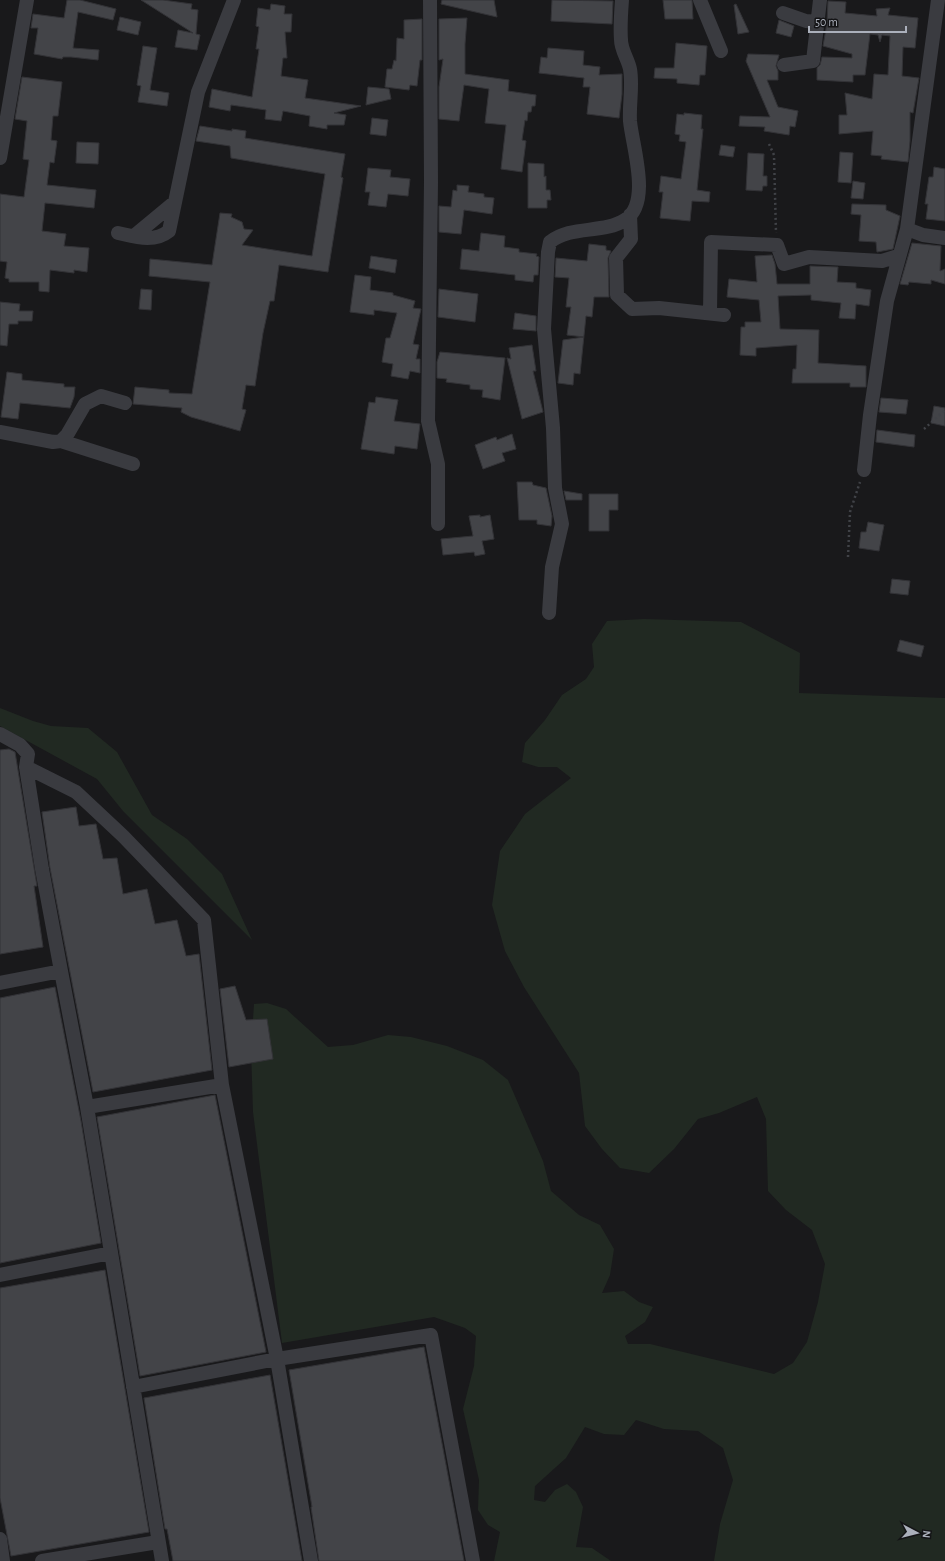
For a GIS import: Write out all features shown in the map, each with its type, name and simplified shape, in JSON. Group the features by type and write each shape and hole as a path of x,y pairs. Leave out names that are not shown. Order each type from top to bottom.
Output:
{"street":[{"path":"0,158 26,0"},
{"path":"118,233 154,238 161,237 169,230 198,92 234,0"},
{"path":"430,0 432,182 428,421 438,464 438,524"},
{"path":"549,613 552,567 562,524 555,488 553,428 544,329 548,252 550,242 555,238 565,234 607,226 626,220 634,211 637,201 638,173 630,121 630,67 624,54 621,40 622,0"},
{"path":"700,0 721,51"},
{"path":"784,65 813,61 819,22 820,0"},
{"path":"864,470 870,415 887,301 898,256 907,229 938,0"},
{"path":"783,12 806,21 819,22"},
{"path":"630,215 631,239 616,258 617,295 632,309 658,308 724,315"},
{"path":"907,229 923,235 945,238"},
{"path":"710,313 711,242 777,245 784,264 809,257 882,261 898,256"},
{"path":"61,441 67,435 85,404 101,396 125,403"},
{"path":"0,432 53,442 61,441 133,464"},
{"path":"0,734 20,746 28,754 26,767 42,869 88,1107 162,1561"},
{"path":"26,767 76,792 123,836 204,920 222,1085 277,1360 311,1561"},
{"path":"0,983 61,971"},
{"path":"88,1107 222,1085"},
{"path":"0,1275 111,1253"},
{"path":"133,1387 277,1360 431,1336 473,1561"},
{"path":"0,1539 3,1561"},
{"path":"42,1561 158,1542"}],"path":[{"path":"769,144 774,155 777,245"},
{"path":"924,428 945,410"},
{"path":"848,557 850,512 864,470"}],"shaded area":[{"path":"644,619 741,622 800,653 799,693 945,698 945,1561 714,1561 720,1524 733,1480 723,1448 698,1431 664,1429 636,1420 624,1435 604,1434 585,1427 566,1458 535,1486 534,1500 545,1502 555,1490 567,1484 576,1492 583,1507 576,1547 592,1548 611,1561 494,1561 500,1532 488,1525 478,1510 479,1480 463,1409 474,1366 476,1336 465,1328 434,1317 282,1343 253,1112 251,1049 254,1004 267,1003 286,1009 328,1047 353,1045 388,1035 411,1037 447,1046 483,1060 508,1080 543,1161 551,1191 579,1215 600,1225 614,1249 610,1275 602,1293 624,1291 639,1302 653,1307 645,1322 625,1336 628,1344 650,1344 774,1374 793,1363 807,1342 818,1302 825,1264 812,1230 786,1210 768,1191 766,1119 757,1097 719,1113 698,1119 674,1149 649,1173 620,1168 602,1149 585,1126 579,1073 524,987 505,951 492,905 500,851 525,814 571,778 557,767 538,767 522,762 525,743 545,720 562,695 586,679 594,667 592,644 607,621"},
{"path":"0,708 33,721 51,726 88,728 117,752 152,815 187,839 222,874 252,940 123,811 97,779 0,726"}],"building":[{"path":"67,0 80,0 116,9 113,20 78,12 73,48 99,50 98,60 71,57 63,57 62,59 34,54 38,28 31,28 33,14 64,18"},
{"path":"141,0 163,0 192,4 191,9 198,10 196,34 200,35 197,50 175,47 178,30 193,33"},
{"path":"442,0 494,0 497,17 441,4"},
{"path":"552,0 613,1 612,24 551,21"},
{"path":"663,0 692,0 693,19 665,19"},
{"path":"828,1 846,2 845,13 877,16 876,9 890,8 888,15 918,18 915,48 903,47 902,76 919,78 913,113 910,112 908,162 881,159 882,156 871,155 873,131 839,134 839,115 847,115 845,93 872,99 874,74 888,75 890,36 882,35 880,42 878,35 870,34 865,75 853,75 853,82 817,80 817,68 820,65 822,57 852,58 852,54 823,46 827,23"},
{"path":"271,4 285,6 284,14 292,14 291,32 285,32 287,58 283,58 281,76 308,80 305,98 361,106 334,113 346,115 344,125 327,125 327,129 309,126 310,116 283,111 281,121 265,119 266,110 231,105 230,111 209,107 212,89 252,97 259,49 256,49 259,27 256,26 258,8 270,10"},
{"path":"736,4 749,32 738,34 734,5"},
{"path":"120,17 141,22 138,35 117,30"},
{"path":"467,18 465,74 509,80 508,91 536,95 535,106 532,106 531,112 528,112 527,121 525,120 522,140 526,141 522,172 501,169 506,125 485,123 489,89 464,85 459,121 439,119 439,87 443,59 439,60 439,19"},
{"path":"422,19 422,60 420,60 417,86 410,85 409,90 385,87 387,69 392,69 394,60 396,61 397,38 404,39 404,20"},
{"path":"779,20 794,26 791,37 776,33"},
{"path":"676,43 707,46 705,75 700,75 699,85 677,83 677,79 654,78 655,68 674,68"},
{"path":"143,46 157,48 150,90 169,93 167,106 138,102 141,86 137,85"},
{"path":"548,48 584,51 583,65 600,67 599,75 622,74 622,94 619,118 587,114 590,87 583,87 584,78 539,73 541,57 547,58"},
{"path":"748,54 779,55 776,66 778,71 778,80 767,80 778,107 798,111 795,127 790,126 789,135 764,131 765,127 739,126 740,116 770,117 746,61"},
{"path":"22,77 62,82 58,116 53,116 51,140 57,141 54,163 50,162 47,185 96,190 94,208 45,203 42,231 66,234 64,246 89,248 87,272 74,270 74,273 50,270 49,292 39,291 39,282 9,282 9,279 5,278 7,262 0,261 0,194 24,197 29,160 23,159 27,121 15,119"},
{"path":"368,87 389,89 391,99 366,105"},
{"path":"684,113 702,115 701,129 703,129 697,190 710,192 709,202 692,201 690,221 660,218 663,192 659,192 661,176 681,179 686,142 679,141 680,135 675,134 677,114 684,115"},
{"path":"372,118 388,120 386,136 370,134"},
{"path":"200,126 232,131 232,129 246,131 245,138 345,154 341,177 343,178 328,272 279,265 274,301 270,301 263,333 255,386 246,385 242,409 246,410 240,431 191,417 181,412 182,408 133,404 135,387 169,390 169,393 192,394 210,282 149,276 150,259 212,265 220,213 232,214 231,217 242,222 244,229 253,230 242,245 312,256 325,174 231,158 230,146 196,141"},
{"path":"77,142 99,143 98,164 76,163"},
{"path":"721,145 735,147 733,157 719,155"},
{"path":"840,152 853,153 851,183 838,182"},
{"path":"748,153 764,154 763,176 767,176 767,186 763,186 762,191 746,190"},
{"path":"528,163 544,164 546,190 550,190 551,200 547,200 547,208 528,208"},
{"path":"934,167 945,169 945,221 926,219 928,204 925,204 929,177 933,177"},
{"path":"368,168 391,170 390,177 410,179 408,196 388,194 386,207 368,205 370,192 365,192"},
{"path":"853,181 865,183 863,199 851,198"},
{"path":"457,185 469,186 468,192 484,194 484,197 494,198 492,214 464,210 461,234 439,232 439,206 451,207 453,190 457,191"},
{"path":"852,204 886,205 886,210 900,216 893,249 877,252 876,242 859,241 861,215 851,214"},
{"path":"481,233 505,236 504,247 519,249 519,252 537,254 536,256 539,257 538,275 534,275 533,282 515,280 515,275 460,269 462,249 479,251"},
{"path":"912,243 941,246 940,271 945,269 945,284 931,280 931,284 909,282 908,285 900,284"},
{"path":"589,244 606,246 606,250 611,251 608,258 609,297 594,297 592,317 586,316 584,337 567,335 571,307 566,307 569,278 555,277 556,258 587,261"},
{"path":"772,255 775,264 777,284 810,284 810,266 838,267 837,282 856,283 856,288 871,290 869,306 856,304 855,319 839,318 841,303 811,300 811,295 778,296 780,329 819,330 818,363 866,366 866,387 850,387 850,383 792,383 793,369 796,369 797,345 756,348 756,356 740,355 741,327 745,327 745,322 761,322 759,300 727,297 729,279 757,282 755,256"},
{"path":"371,256 397,260 395,273 369,268"},
{"path":"355,275 371,277 370,290 393,293 393,295 415,301 413,308 421,309 413,344 419,345 416,359 420,359 420,373 410,371 408,379 391,376 393,364 382,362 386,338 390,338 397,313 374,310 374,315 350,312"},
{"path":"141,289 152,290 151,310 139,309"},
{"path":"439,289 478,294 475,322 438,317"},
{"path":"0,302 20,304 19,311 33,311 32,321 18,321 18,324 9,324 7,346 0,345"},
{"path":"515,313 536,316 536,331 513,329"},
{"path":"584,337 580,374 574,373 573,385 558,383 563,340"},
{"path":"532,345 536,371 533,371 543,412 522,419 507,358 511,359 509,348"},
{"path":"440,352 505,358 500,400 482,397 483,390 470,389 470,385 446,382 447,379 437,378 437,362"},
{"path":"7,372 22,374 22,380 64,384 64,387 75,387 74,397 70,408 20,403 18,419 1,417"},
{"path":"376,397 398,400 394,421 420,424 417,449 395,446 394,454 361,449 369,402 375,403"},
{"path":"881,398 908,400 906,414 879,412"},
{"path":"934,406 945,408 945,426 931,423"},
{"path":"877,430 915,435 914,447 876,442"},
{"path":"512,434 516,449 502,453 505,461 483,469 475,445 496,437 497,440"},
{"path":"517,482 532,482 533,485 546,488 552,516 551,526 537,524 537,520 519,520"},
{"path":"564,491 582,494 582,500 566,500"},
{"path":"589,494 618,494 618,510 609,510 609,531 589,531"},
{"path":"480,515 480,517 490,515 494,539 482,541 485,554 475,556 474,552 443,555 441,539 473,536 469,516"},
{"path":"868,522 884,525 879,551 859,548 861,532 866,532"},
{"path":"892,579 910,581 908,595 890,593"},
{"path":"900,640 924,646 921,657 897,651"},
{"path":"9,749 15,752 37,886 34,886 43,947 0,954 0,750"},
{"path":"76,807 79,826 96,824 103,859 117,858 123,894 147,889 155,924 177,920 186,956 199,954 212,1070 93,1092 50,868 42,812"},
{"path":"235,986 246,1020 267,1019 273,1059 229,1067 220,989"},
{"path":"55,987 81,1121 101,1243 0,1263 0,998"},
{"path":"215,1095 266,1352 140,1376 97,1117"},
{"path":"105,1270 149,1532 11,1556 0,1498 0,1288"},
{"path":"424,1347 464,1561 319,1561 312,1507 289,1370"},
{"path":"270,1375 302,1561 173,1561 167,1529 165,1529 144,1398"}]}
